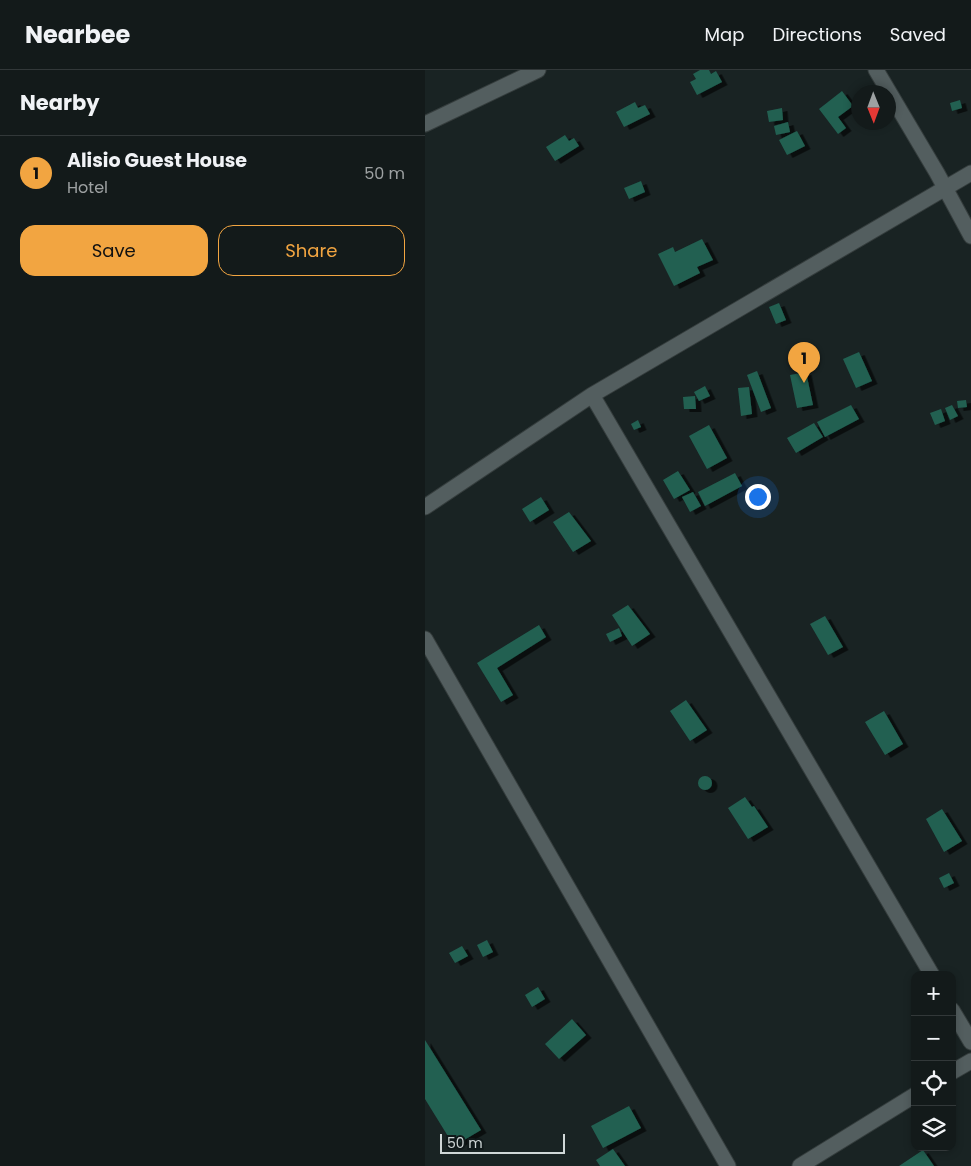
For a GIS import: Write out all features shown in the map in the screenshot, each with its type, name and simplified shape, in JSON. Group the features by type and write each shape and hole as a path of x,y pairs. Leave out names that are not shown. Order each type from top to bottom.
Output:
{"street":[{"path":"425,124 538,70"},
{"path":"876,70 945,187 971,236"},
{"path":"425,507 592,395 971,173"},
{"path":"592,395 929,971"},
{"path":"425,639 729,1166"},
{"path":"956,1016 971,1042"},
{"path":"956,1070 971,1061"},
{"path":"801,1166 911,1097"}],"building":[{"path":"700,70 709,70 711,74 716,71 722,82 697,95 690,82 696,79 693,74"},
{"path":"842,91 851,103 851,107 838,117 846,128 838,134 819,109"},
{"path":"960,100 962,108 952,111 950,103"},
{"path":"635,102 638,108 645,105 650,114 624,127 616,112"},
{"path":"782,108 783,120 769,122 767,111"},
{"path":"788,122 790,132 776,135 774,126"},
{"path":"797,131 805,146 787,155 779,140"},
{"path":"565,135 569,141 574,138 579,146 555,161 546,147"},
{"path":"641,181 645,192 629,199 624,188"},
{"path":"702,239 713,260 697,267 700,273 674,286 658,254 673,247 675,252"},
{"path":"779,303 786,320 776,324 769,307"},
{"path":"859,352 872,381 856,388 843,359"},
{"path":"757,371 771,408 761,412 747,375"},
{"path":"806,372 813,405 797,408 790,375"},
{"path":"705,386 710,396 699,401 694,392"},
{"path":"749,387 752,414 741,416 738,388"},
{"path":"695,396 696,409 684,409 683,397"},
{"path":"966,400 967,407 958,408 957,401"},
{"path":"851,405 859,419 825,437 817,422"},
{"path":"952,405 958,416 950,420 945,408"},
{"path":"941,409 945,421 935,425 930,413"},
{"path":"638,420 641,427 634,430 631,424"},
{"path":"814,423 823,437 796,453 787,438"},
{"path":"709,425 727,458 707,469 689,436"},
{"path":"678,471 690,490 674,499 663,480"},
{"path":"735,473 742,486 705,506 698,492"},
{"path":"693,492 701,506 690,512 682,497"},
{"path":"541,497 549,510 530,522 522,509"},
{"path":"569,512 591,541 573,552 553,522"},
{"path":"628,605 650,634 632,646 612,615"},
{"path":"825,616 843,647 828,655 810,624"},
{"path":"539,625 546,637 497,668 513,695 501,702 477,663"},
{"path":"619,628 622,636 610,642 606,634"},
{"path":"686,700 707,730 690,741 670,711"},
{"path":"884,711 903,744 885,755 865,722"},
{"path":"705,776 710,778 712,783 710,788 705,790 700,788 698,783 700,778"},
{"path":"745,797 752,807 754,806 768,827 748,839 728,808"},
{"path":"942,809 962,841 944,852 926,819"},
{"path":"949,873 954,883 944,888 939,878"},
{"path":"487,940 493,952 483,957 477,945"},
{"path":"462,946 468,956 455,963 449,953"},
{"path":"538,987 545,999 532,1007 525,995"},
{"path":"572,1019 586,1035 559,1059 545,1044"},
{"path":"425,1040 481,1130 454,1146 425,1099"},
{"path":"629,1106 641,1128 603,1148 591,1126"},
{"path":"613,1149 625,1166 600,1166 596,1160"},
{"path":"924,1151 934,1166 899,1166"}],"place":[{"name":"Alisio Guest House","path":"804,383"}]}
